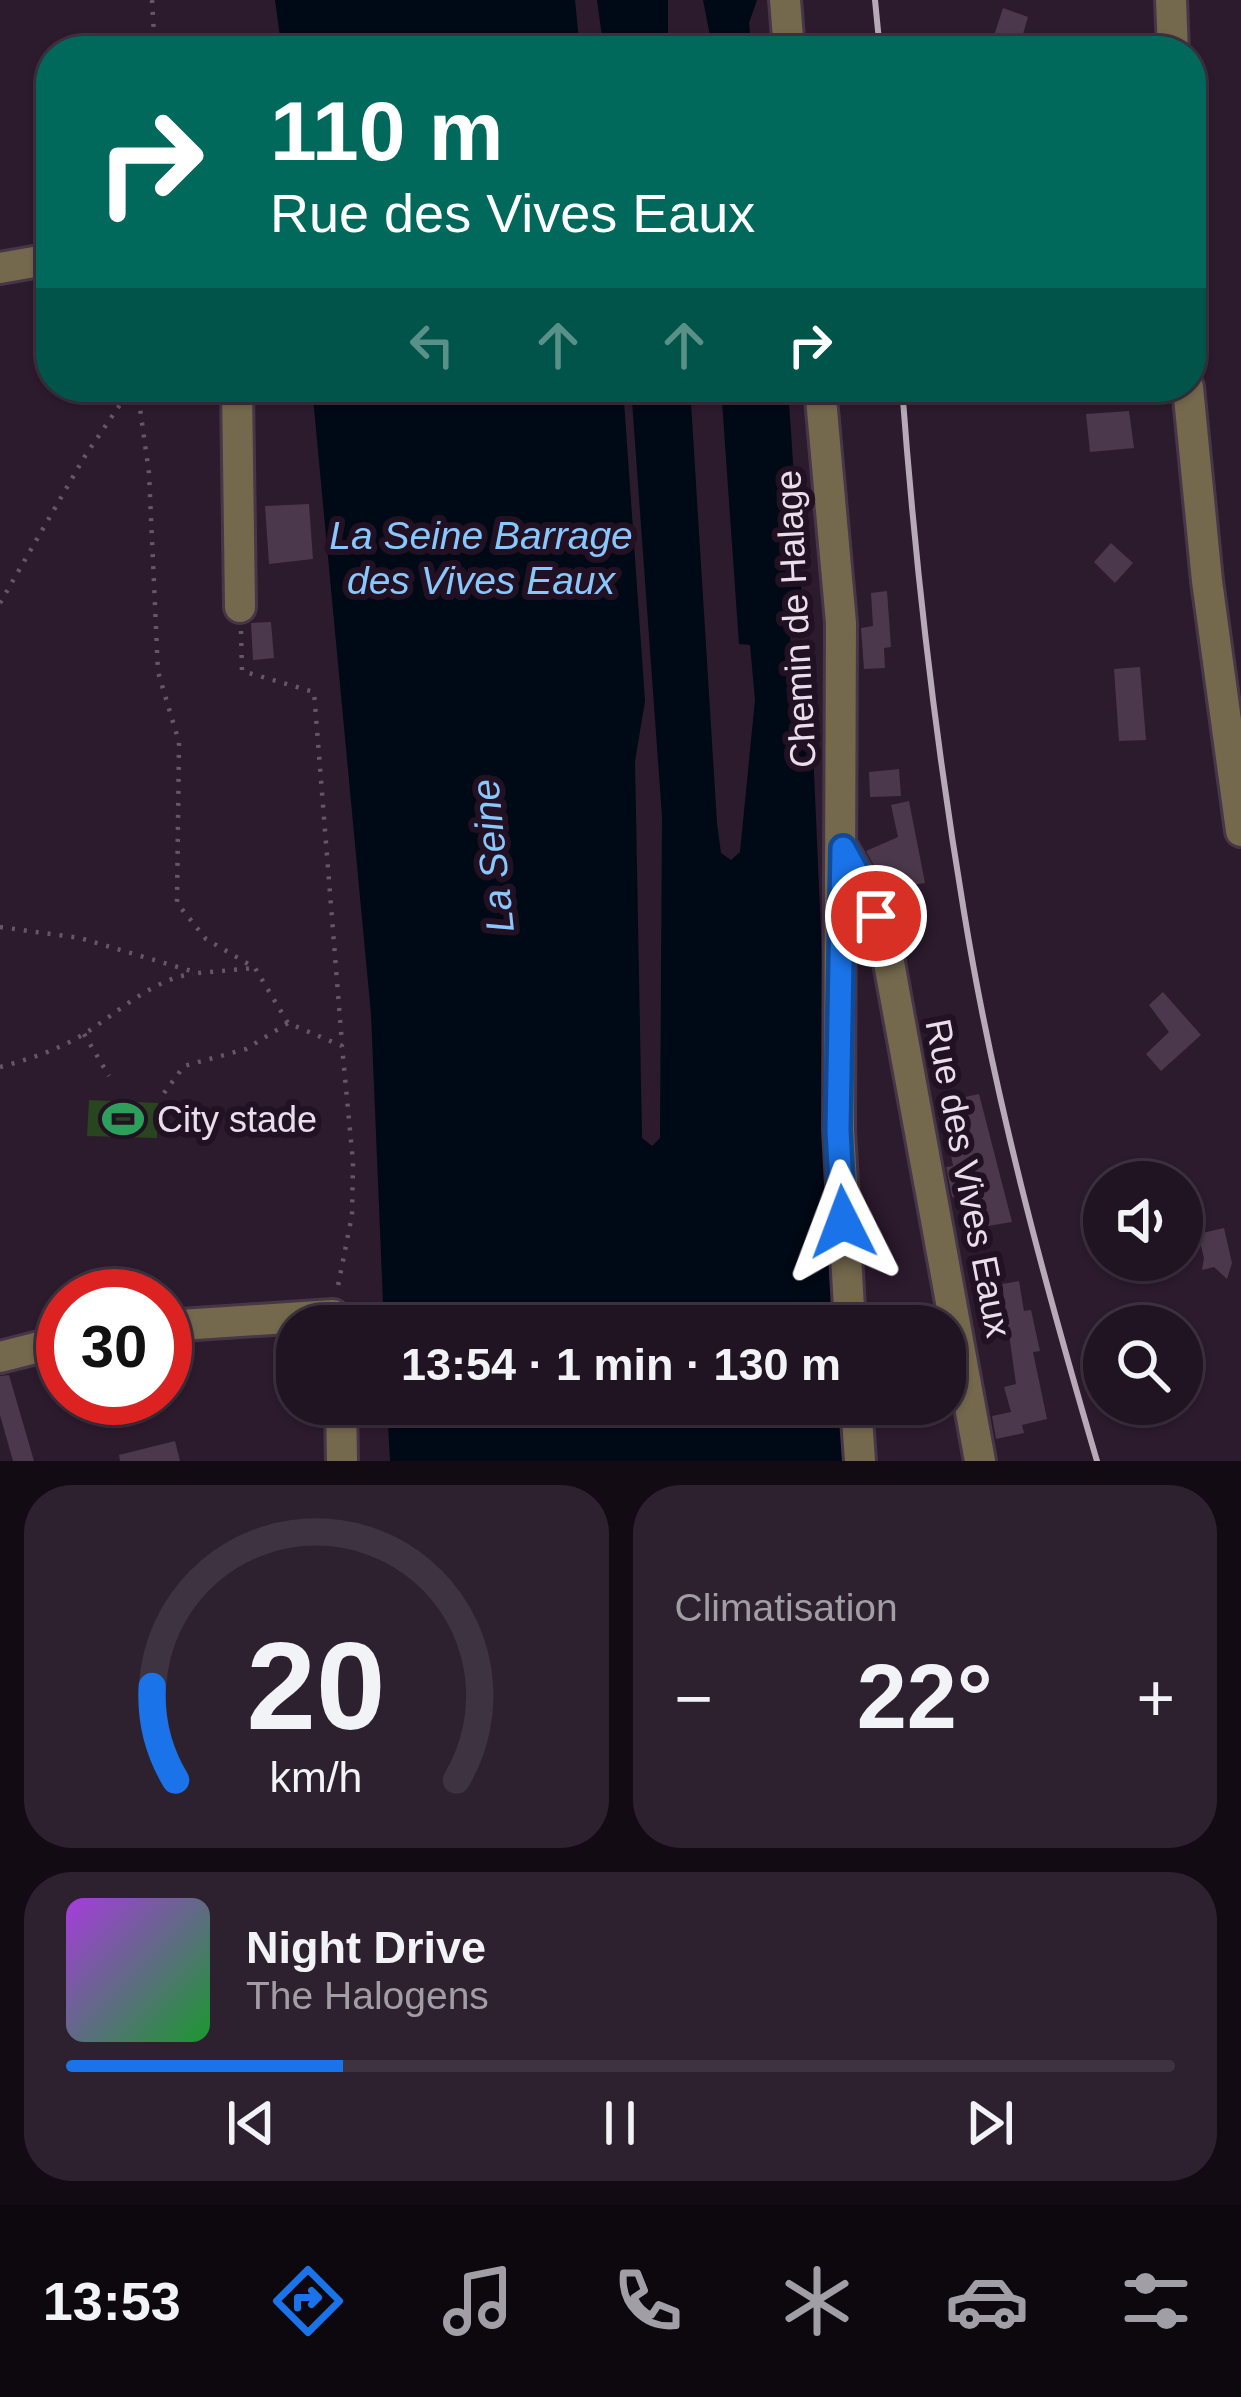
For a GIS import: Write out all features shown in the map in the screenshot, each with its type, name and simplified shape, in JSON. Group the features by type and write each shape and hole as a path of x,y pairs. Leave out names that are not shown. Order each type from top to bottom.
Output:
{"street":[{"path":"785,0 788,36"},
{"path":"1171,0 1172,36"},
{"path":"0,268 36,262"},
{"path":"241,608 249,402"},
{"name":"Chemin de Halage","path":"821,402 841,622 838,1130 849,1305"},
{"path":"1190,402 1241,831"},
{"name":"Rue des Vives Eaux","path":"843,848 865,888 886,946 980,1461"},
{"path":"192,1325 276,1322"},
{"path":"0,1358 36,1348"},
{"path":"341,1425 342,1461"},
{"path":"857,1425 860,1461"}],"path":[{"path":"152,0 154,36"},
{"path":"0,603 85,456 123,402"},
{"path":"137,402 149,473 158,672 179,742 177,903 206,939 255,968 288,1023 342,1046"},
{"path":"241,608 242,671 314,692 353,1162 352,1215 337,1305"},
{"path":"0,927 80,938 198,974"},
{"path":"0,1067 38,1057 84,1034 180,975 255,968"},
{"path":"164,1093 184,1066 246,1049 288,1023"},
{"path":"84,1034 110,1076"}],"green space":[{"name":"City stade","path":"89,1100 158,1103 157,1138 87,1136"}],"water":[{"path":"275,0 575,0 579,36 280,36"},
{"path":"597,0 668,0 668,36 602,36"},
{"path":"703,0 757,0 749,23 750,36 710,36"},
{"name":"La Seine Barrage des Vives Eaux","path":"313,402 624,402 645,701 635,761 642,1138 652,1146 660,1138 662,816 632,402 691,402 717,823 721,853 731,860 740,852 755,700 750,645 739,644 722,402 789,402 804,628 790,629 791,667 798,706 812,726 837,1305 383,1305 371,1014"},
{"path":"388,1425 843,1425 846,1461 390,1461"}],"building":[{"path":"1003,8 1028,17 1022,36 994,36"},
{"path":"1129,411 1134,448 1090,452 1086,414"},
{"path":"309,504 313,559 269,564 265,506"},
{"path":"1111,543 1133,563 1115,583 1094,562"},
{"path":"887,591 891,647 884,648 885,668 864,669 861,628 873,626 871,593"},
{"path":"271,622 274,658 253,660 251,623"},
{"path":"1140,667 1146,740 1119,741 1114,669"},
{"path":"899,769 901,796 870,797 869,772"},
{"path":"909,801 925,883 908,886 907,878 885,886 866,851 898,837 891,805"},
{"path":"1163,992 1201,1035 1161,1071 1146,1054 1169,1032 1149,1005"},
{"path":"979,1094 1012,1222 976,1228 974,1212 965,1208 963,1195 952,1197 946,1167 953,1166 944,1115 952,1113 950,1100"},
{"path":"1224,1228 1232,1263 1227,1279 1214,1267 1203,1270 1203,1233"},
{"path":"1019,1281 1024,1311 1031,1310 1040,1351 1033,1352 1047,1419 1022,1425 1024,1433 996,1439 992,1416 1011,1412 1004,1387 1016,1384 1002,1284"},
{"path":"9,1375 34,1461 13,1461 0,1415 0,1376"},
{"path":"175,1441 180,1461 120,1461 119,1455"}],"railway":[{"path":"875,0 879,36"},
{"path":"903,402 935,716 976,981 1022,1188 1097,1461"}],"place":[{"name":"City stade","path":"123,1119"}],"route":[{"path":"843,1222 838,1130 843,848 876,916"}],"water label":[{"name":"La Seine","path":"492,856"}]}
